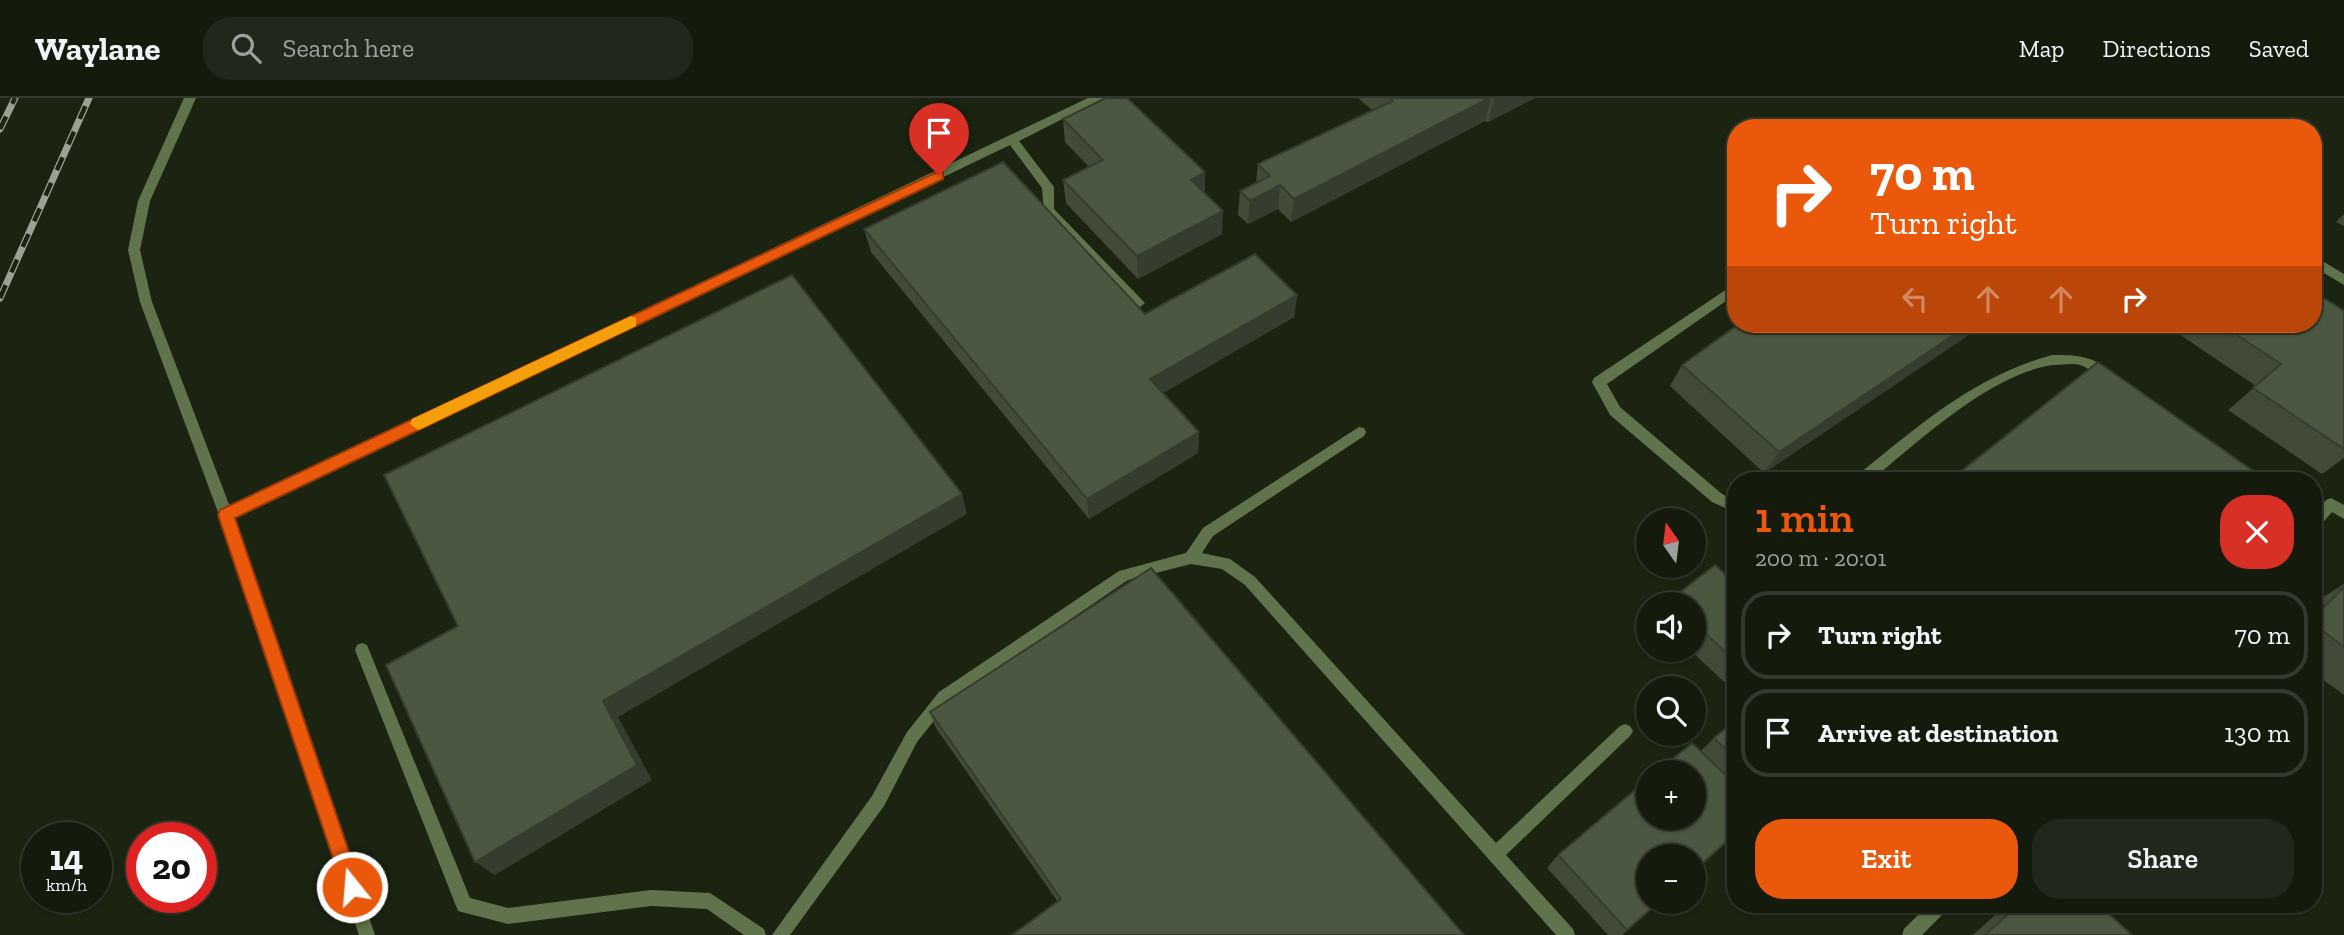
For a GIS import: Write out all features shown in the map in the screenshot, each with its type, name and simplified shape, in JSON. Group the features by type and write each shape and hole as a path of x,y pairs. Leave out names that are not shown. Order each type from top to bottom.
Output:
{"lane":[{"path":"190,98 144,201 134,250 146,302 226,515 366,935"},
{"path":"226,515 1098,98"},
{"path":"1012,140 1048,187 1048,210 1139,303"},
{"path":"2322,266 2344,280"},
{"path":"1727,294 1599,382 1615,411 1717,498 1727,503"},
{"path":"1871,472 1975,390 2045,362 2083,360 2116,384"},
{"path":"1191,558 1208,532 1359,432"},
{"path":"2322,514 2331,504 2344,513"},
{"path":"780,935 878,801 912,737 944,697 1124,575 1191,558 1225,563 1250,581 1567,935"},
{"path":"362,650 464,905 508,916 651,898 710,901 758,935"},
{"path":"1495,855 1625,732"},
{"path":"1910,935 1932,913"}],"building":[{"path":"1106,98 1127,98 1205,172 1191,180 1223,211 1137,256 1063,180 1103,160 1063,119"},
{"path":"1390,98 1489,98 1294,199 1280,185 1250,201 1240,191 1270,176 1258,164 1393,101"},
{"path":"1003,162 1145,314 1255,254 1297,295 1150,379 1199,432 1087,499 864,229"},
{"path":"792,275 962,494 603,701 637,765 475,862 386,665 458,626 384,475"},
{"path":"2322,297 2344,311 2344,449 2253,388 2281,364 2234,333 2322,333"},
{"path":"1727,333 1957,333 1779,452 1682,365"},
{"path":"2098,362 2252,470 2250,472 1960,472"},
{"path":"1715,565 1727,576 1727,654 1706,634 1706,592 1680,592 1698,578 1706,578 1706,572"},
{"path":"1151,568 1464,935 1012,935 1061,899 930,712"},
{"path":"2344,587 2344,647 2322,630 2322,609"},
{"path":"1727,727 1727,750 1714,738"},
{"path":"1688,746 1695,746 1727,776 1727,841 1706,860 1706,844 1636,844 1636,914 1645,914 1627,930 1558,855 1636,789 1636,830 1706,830 1706,760 1671,760"},
{"path":"2009,913 2108,913 2132,935 1985,935"}],"railway":[{"path":"0,129 15,98"},
{"path":"0,298 89,98"}],"slow traffic":[{"path":"418,424 631,322"}],"route":[{"path":"352,887 226,515 939,175"}]}
